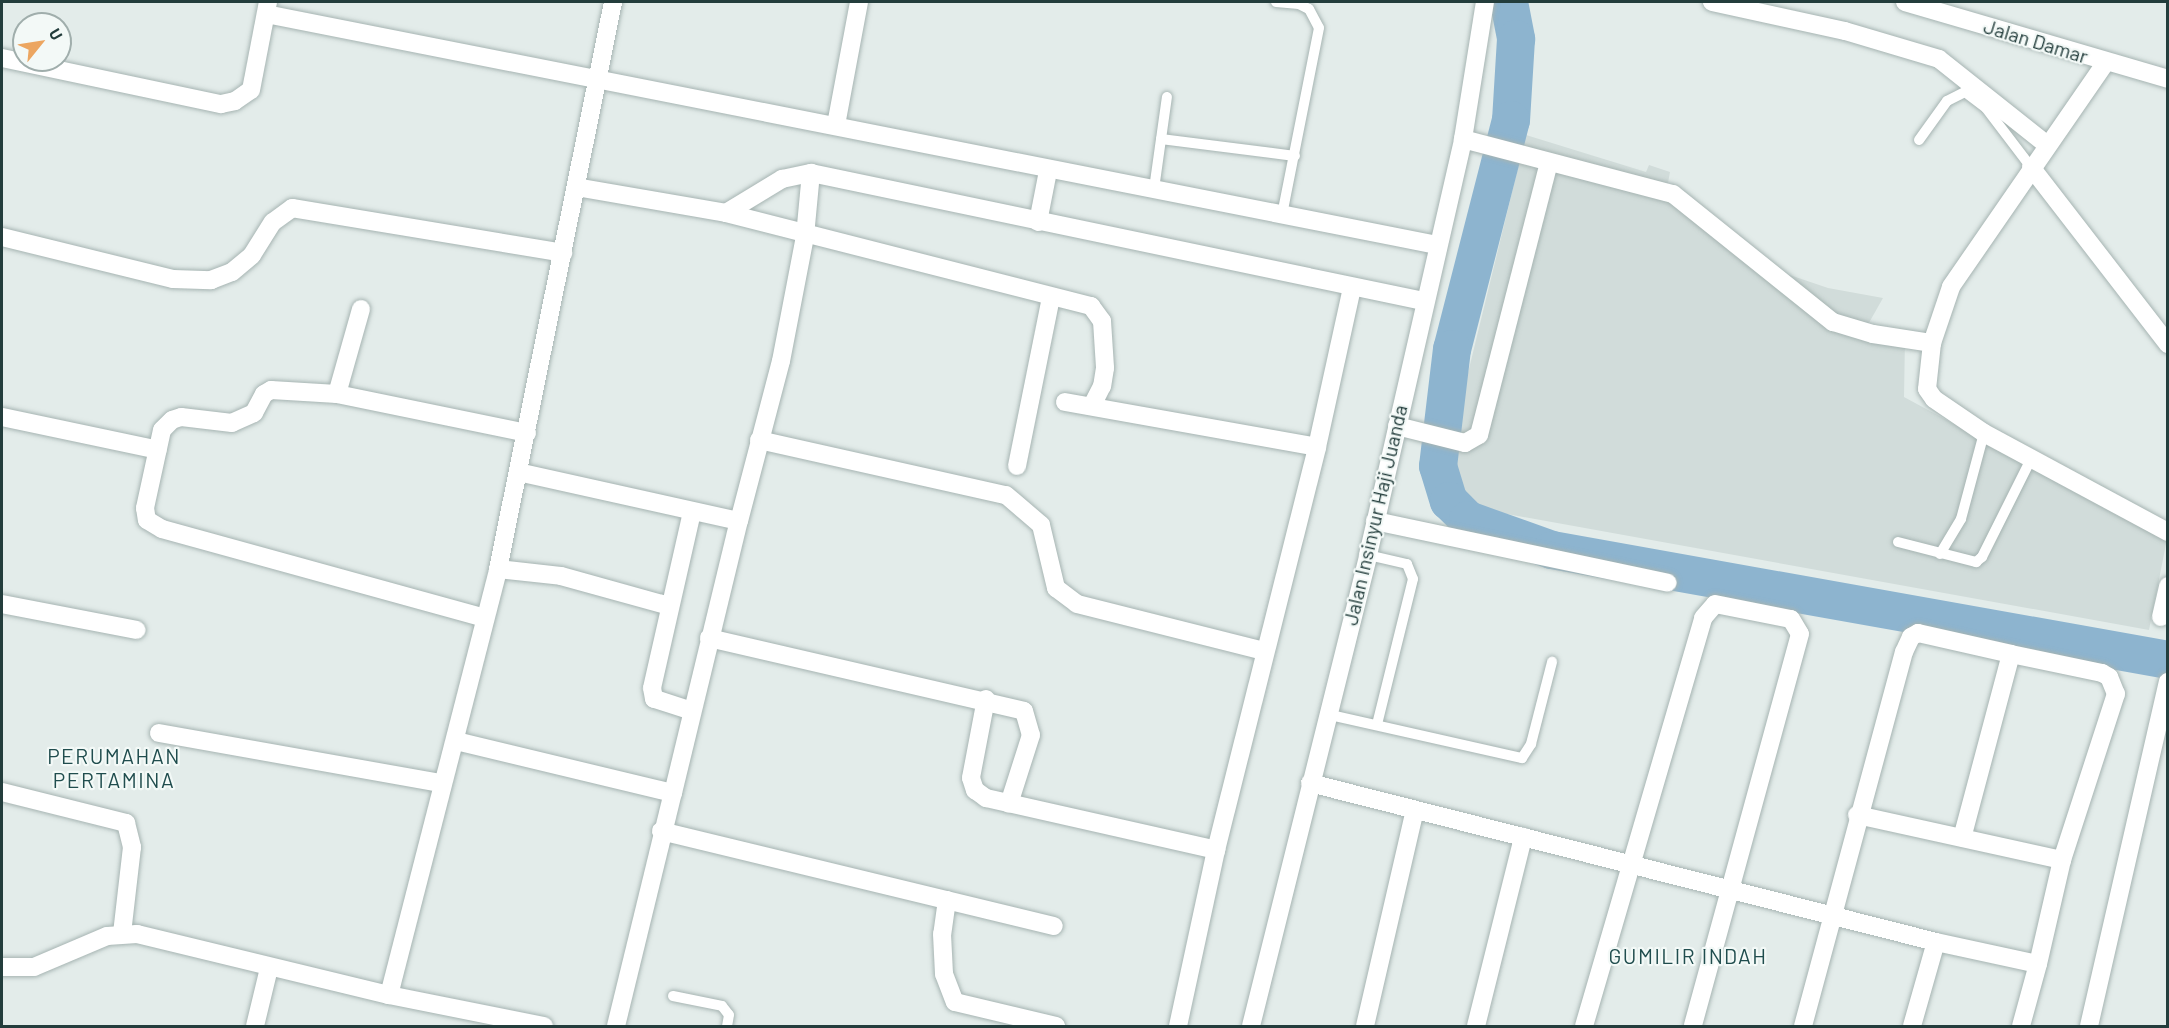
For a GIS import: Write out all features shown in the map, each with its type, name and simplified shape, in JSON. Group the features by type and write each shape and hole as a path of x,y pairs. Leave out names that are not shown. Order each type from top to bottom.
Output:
{"street":[{"path":"388,995 440,783 456,741 498,569 564,253 613,2"},
{"path":"836,125 859,2"},
{"name":"Jalan Insinyur Haji Juanda","path":"1251,1026 1326,714 1368,555 1423,301 1463,139 1485,2"},
{"path":"1712,2 1845,31 1939,58 2047,144"},
{"name":"Jalan Damar","path":"1905,2 2168,80"},
{"path":"2,58 220,104 236,101 250,90 267,8 1048,171 1154,189 1437,245"},
{"path":"2106,62 2031,167 1951,287 1932,343 1927,383 1930,394 1984,433 2168,532"},
{"path":"1463,139 1528,158 1673,194 1833,322 1873,334 1932,343"},
{"path":"1397,426 1464,443 1479,435 1548,163"},
{"path":"2031,167 2168,344"},
{"path":"1038,222 1048,171"},
{"path":"726,213 782,179 811,173 1352,288 1423,301"},
{"path":"616,1026 661,831 673,793 709,638 781,362 805,236 811,173"},
{"path":"576,187 726,213 805,236 1091,306 1100,313 1104,368 1102,386 1092,406"},
{"path":"2,237 173,279 212,280 232,272 252,255 273,222 292,208 564,253"},
{"path":"1178,1026 1216,850 1264,651 1317,447 1352,288"},
{"path":"1017,466 1051,298"},
{"path":"337,394 361,309"},
{"path":"485,618 152,526 147,520 146,508 162,430 172,420 182,417 232,423 254,413 264,394 271,390 337,394 527,433"},
{"path":"1065,402 1317,447"},
{"path":"2,417 158,450"},
{"path":"759,440 1006,495 1041,525 1056,588 1077,604 1264,651"},
{"path":"518,472 739,521"},
{"path":"692,512 669,606 652,695 661,702 692,711"},
{"path":"1375,522 1668,584"},
{"path":"498,569 561,576 669,606"},
{"path":"2161,616 2168,586"},
{"path":"2,604 137,630"},
{"path":"1584,1026 1629,864 1705,611 1715,604 1786,617 1797,623 1800,634 1732,890 1693,1026"},
{"path":"1803,1026 1857,815 1911,637 1927,633 2102,673 2109,677 2116,694 2062,861 2021,1026"},
{"path":"709,638 986,699 1024,711 1030,724 1030,735 1009,804"},
{"path":"1962,838 2011,654"},
{"path":"2090,1026 2168,682"},
{"path":"986,699 971,778 975,790 986,798 1216,850"},
{"path":"159,733 440,783"},
{"path":"456,741 673,793"},
{"path":"1310,783 1936,942 2038,964"},
{"path":"2,792 126,823 132,847 122,934"},
{"path":"1365,1026 1415,810"},
{"path":"1857,815 2062,861"},
{"path":"661,831 1054,926"},
{"path":"1476,1026 1523,837"},
{"path":"947,900 942,934 944,974 955,1002 1056,1026"},
{"path":"2,968 34,967 107,936 136,934 388,995 544,1026"},
{"path":"1912,1026 1936,942"},
{"path":"255,1026 269,968"}],"lane":[{"path":"1276,2 1299,4 1309,9 1319,28 1282,215"},
{"path":"1919,140 1947,101 1965,92 1986,108 2031,167"},
{"path":"1154,189 1167,97"},
{"path":"1161,139 1295,156"},
{"path":"1940,554 1961,519 1984,433"},
{"path":"1899,542 1969,562 1982,557 2031,458"},
{"path":"1368,555 1407,564 1413,579 1377,724"},
{"path":"1326,714 1377,724 1513,759 1522,758 1531,744 1552,662"},
{"path":"673,996 722,1006 729,1015 727,1026"}],"shaded area":[{"path":"1526,135 1646,172 1649,165 1670,172 1667,188 1778,271 1828,288 1883,298 1866,328 1905,339 1904,397 2167,539 2149,630 1474,508 1458,491 1447,459"}],"waterway":[{"path":"1509,2 1516,39 1511,120 1452,349 1438,466 1449,501 1468,520 1552,550 2168,660"}],"district":[{"name":"PERUMAHAN PERTAMINA","path":"114,768"},
{"name":"GUMILIR INDAH","path":"1688,956"}]}
